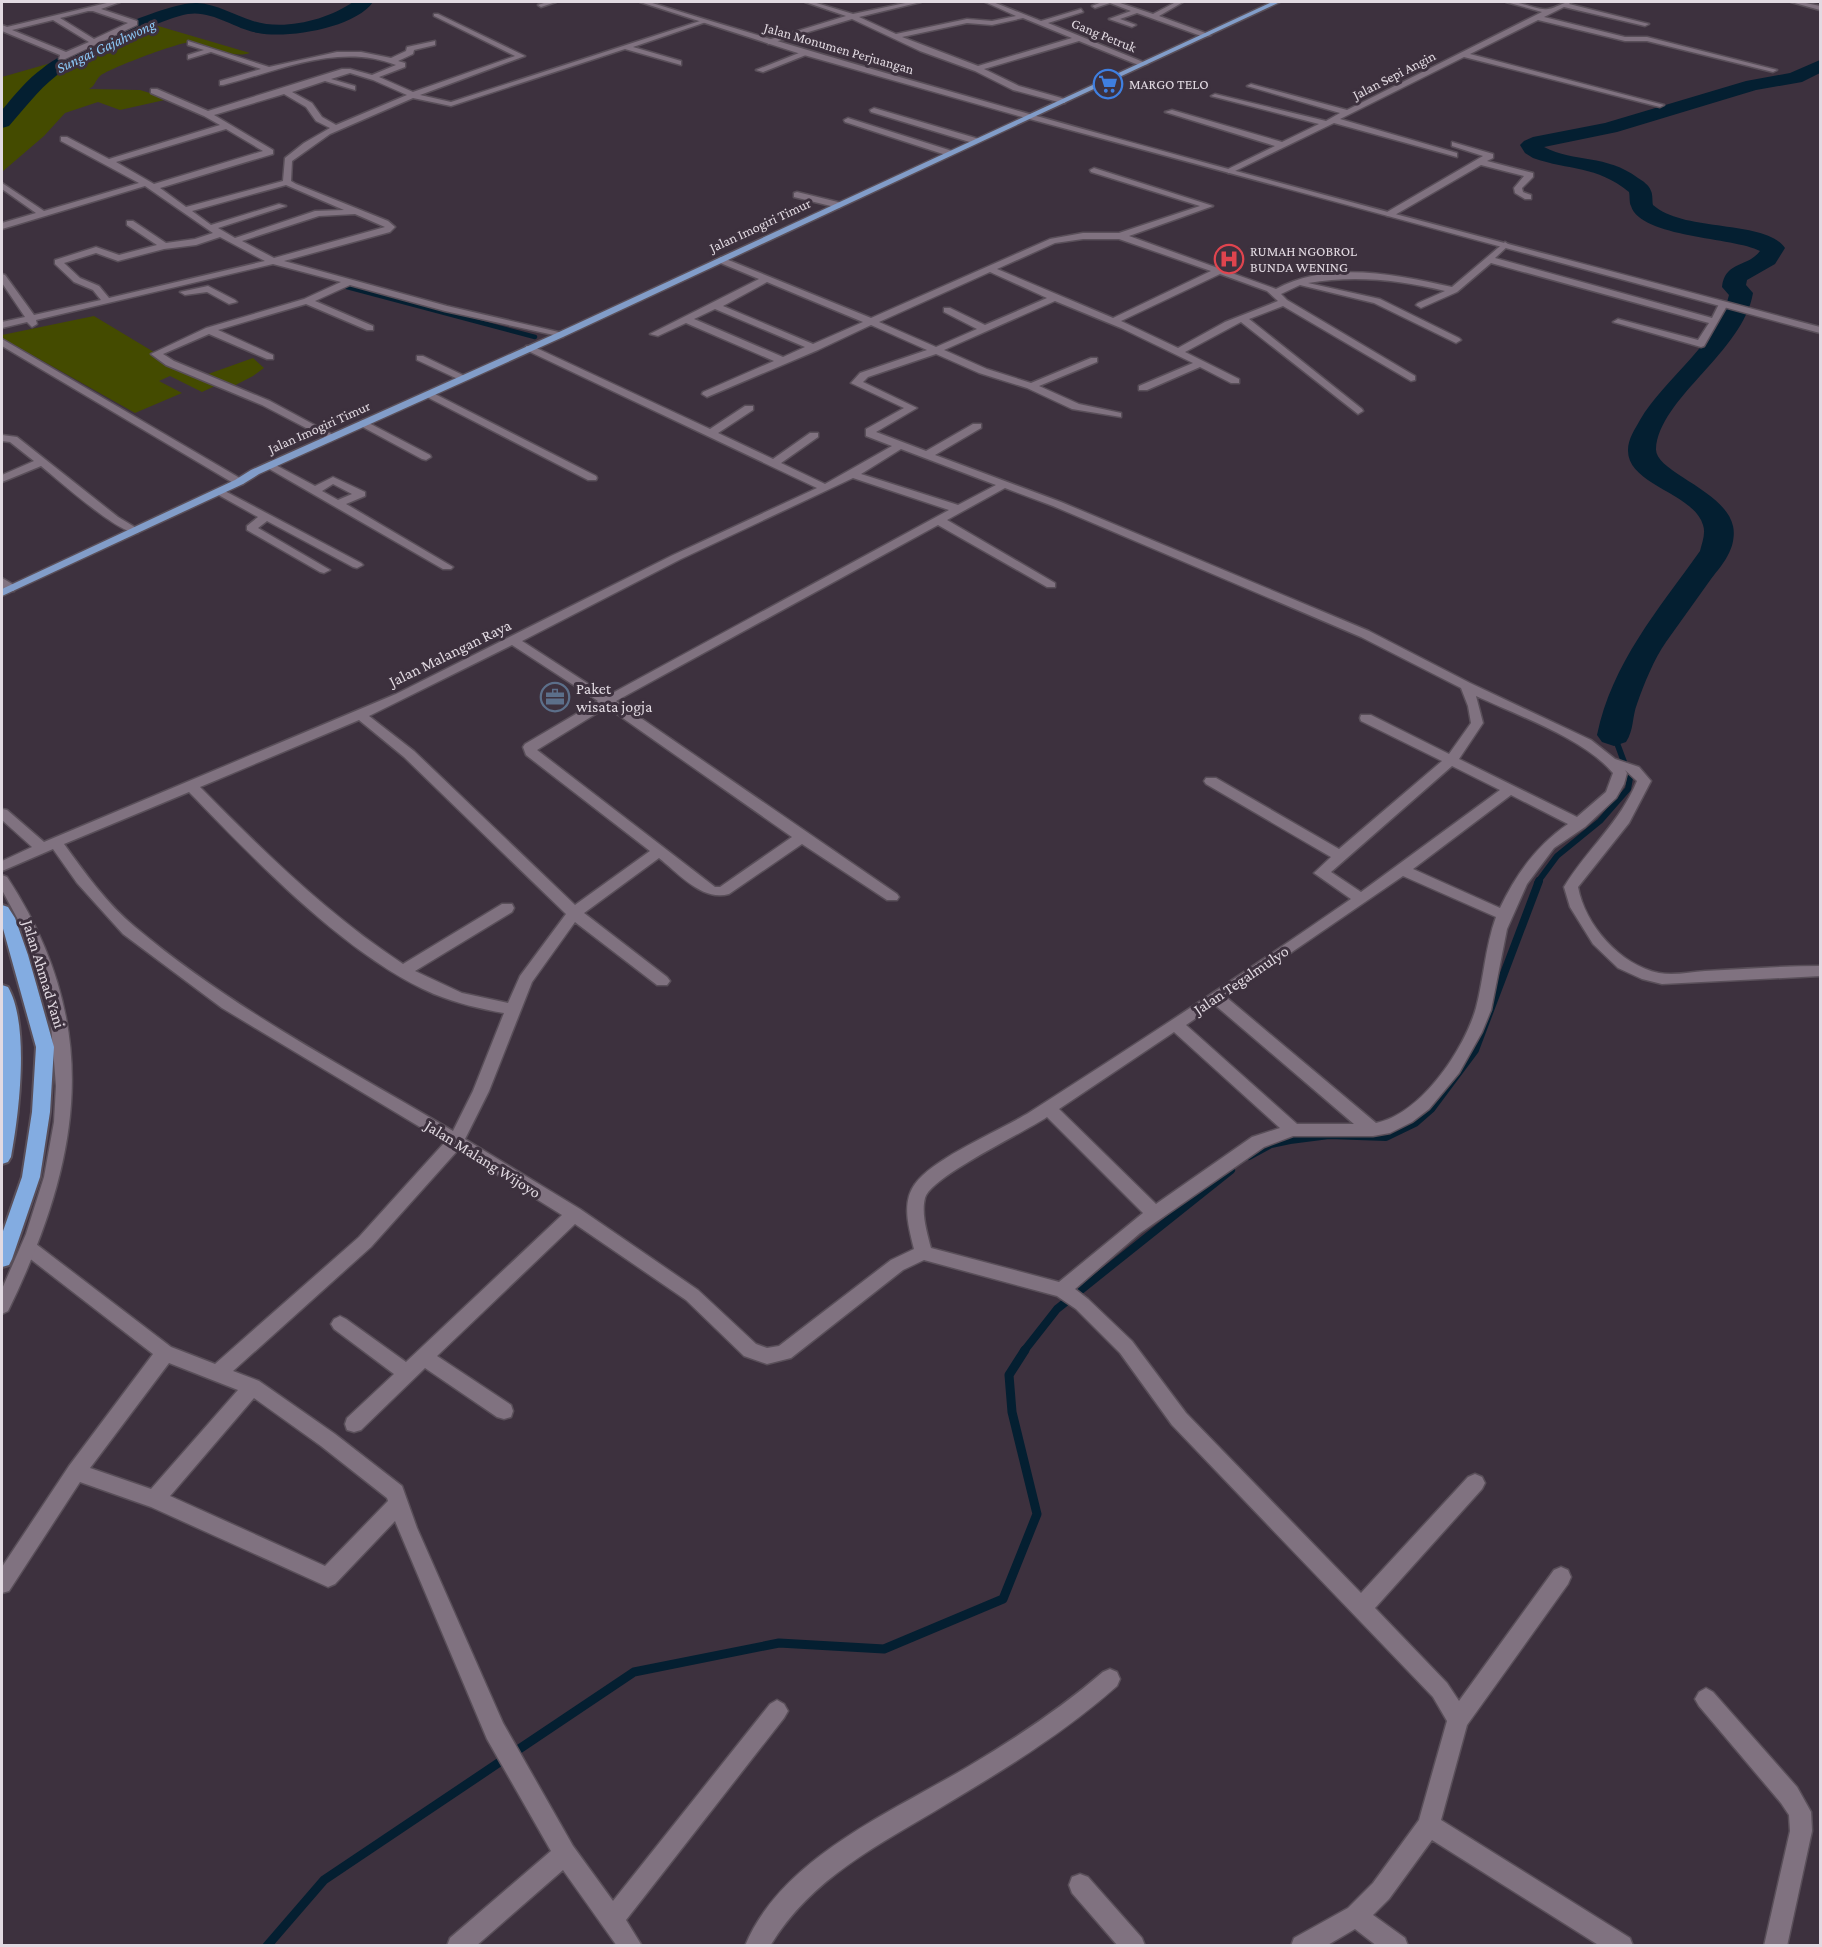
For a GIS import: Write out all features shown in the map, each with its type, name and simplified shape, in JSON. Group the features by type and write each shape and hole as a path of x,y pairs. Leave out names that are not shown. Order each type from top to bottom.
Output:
{"highway":[{"name":"Jalan Ahmad Yani","path":"2,910 20,955 45,1047 41,1112 31,1177 2,1259"},
{"path":"2,991 10,1035 8,1130 2,1157"}],"main road":[{"name":"Jalan Imogiri Timur","path":"129,528 188,495 236,480 429,394 1277,2"},
{"name":"Jalan Imogiri Timur","path":"4,586 129,528 219,491 236,480"}],"street":[{"path":"3,28 117,2"},
{"path":"541,5 553,2"},
{"name":"Jalan Monumen Perjuangan","path":"643,2 807,53 1029,117 1821,330"},
{"path":"808,2 852,16 978,69 1016,88 1062,101"},
{"path":"771,42 852,16 918,2"},
{"path":"992,3 1004,2"},
{"path":"1095,6 1107,2"},
{"path":"1112,2 1156,15 1207,35"},
{"path":"1156,15 1180,2"},
{"path":"1509,2 1551,12"},
{"path":"1794,2 1821,8"},
{"name":"Gang Petruk","path":"992,3 1144,64"},
{"path":"1566,3 1645,24"},
{"name":"Jalan Sepi Angin","path":"1231,171 1566,3"},
{"path":"3,28 64,56 134,24 94,9"},
{"path":"1041,23 1081,10"},
{"path":"1132,25 1113,19 1140,10"},
{"path":"895,36 972,20 992,23 1033,14"},
{"path":"287,182 288,160 304,144 412,94 522,56 436,15"},
{"path":"54,17 94,42"},
{"path":"1539,18 1625,39 1647,39 1773,70"},
{"path":"207,114 346,71 373,77 437,102 453,103 705,21"},
{"path":"978,69 1079,38"},
{"path":"190,43 270,70"},
{"path":"393,60 410,52 410,49 432,43"},
{"path":"624,47 678,63"},
{"path":"191,57 211,50"},
{"path":"760,70 807,53"},
{"path":"223,83 302,62 345,55 359,54 393,60 402,66 373,77"},
{"path":"1464,55 1660,105"},
{"path":"326,79 352,88"},
{"path":"1251,86 1348,113"},
{"path":"154,91 207,114 270,152 288,160"},
{"path":"285,91 309,105 319,118 336,128"},
{"path":"1253,105 1277,93"},
{"path":"1215,96 1330,122 1454,155"},
{"path":"874,110 976,141"},
{"path":"1169,112 1282,145"},
{"path":"848,120 949,153"},
{"path":"110,161 225,126"},
{"path":"64,139 110,161 150,185 210,228 272,261 347,283 560,334"},
{"path":"1390,214 1481,162 1488,154 1455,144"},
{"path":"2,226 42,213 270,152"},
{"path":"1481,162 1530,175 1530,178 1518,189 1519,193 1528,197"},
{"path":"707,394 1053,241 1083,236 1120,236 1209,205 1094,170"},
{"path":"2,330 104,304 176,290 272,261 334,246 391,227 287,182 185,210"},
{"path":"2,185 42,213"},
{"path":"256,190 265,195"},
{"path":"796,195 839,205"},
{"path":"210,228 278,203 302,217"},
{"path":"234,241 302,217 323,213 359,212"},
{"path":"129,224 164,246"},
{"path":"104,304 96,288 77,280 58,262 96,250 118,258 164,246 196,242 220,234"},
{"path":"1120,236 1260,285 1276,293 1284,302 1411,378"},
{"path":"1421,305 1454,290 1505,245"},
{"path":"1488,259 1716,320"},
{"path":"721,260 873,322 990,374 1031,386 1076,407 1116,415"},
{"path":"990,269 1114,321 1179,351 1235,381"},
{"path":"1114,321 1219,271"},
{"path":"1276,293 1298,284 1329,276 1406,279 1454,290"},
{"path":"2,278 32,321"},
{"path":"656,334 713,305 733,299 766,279"},
{"path":"331,438 266,403 170,363 156,354 209,330 307,301 347,283"},
{"path":"1298,284 1377,301 1456,340"},
{"path":"176,290 208,289 232,302"},
{"path":"1055,298 937,350 864,375 856,383 912,408 870,431 870,434 1005,484 1365,634 1466,687 1586,743 1612,762 1640,773 1644,781 1638,797 1608,841 1577,877 1571,888 1578,910 1615,958 1640,972 1662,979 1821,971"},
{"path":"307,301 370,328"},
{"path":"1179,351 1215,330 1284,302"},
{"path":"713,305 815,348"},
{"path":"1618,322 1701,344 1723,305"},
{"path":"947,310 986,330"},
{"path":"1242,319 1276,341 1358,411"},
{"path":"685,320 784,361"},
{"path":"2,325 32,321"},
{"path":"209,330 270,357"},
{"path":"2,342 236,480"},
{"path":"536,345 710,434 824,487"},
{"path":"420,358 464,378"},
{"path":"1031,386 1094,360"},
{"path":"1143,388 1201,363"},
{"path":"429,394 592,478"},
{"path":"710,434 749,408"},
{"path":"363,423 426,457"},
{"path":"927,455 977,426"},
{"path":"772,464 814,435"},
{"path":"2,438 13,439 129,528"},
{"name":"Jalan Malangan Raya","path":"2,866 189,784 360,715 514,641 675,558 851,474 900,445"},
{"path":"2,479 41,462"},
{"path":"270,465 447,567"},
{"path":"851,474 958,509"},
{"path":"314,491 333,480 361,494 338,504"},
{"path":"802,837 724,891 710,890 531,752 530,747 534,742 607,701 1005,484"},
{"path":"219,491 357,565"},
{"path":"266,516 251,528 324,570"},
{"path":"938,520 1051,585"},
{"path":"514,641 607,701 892,897"},
{"path":"1362,898 1321,873 1452,759 1477,723 1474,706 1466,687"},
{"path":"360,715 409,754 574,913 662,981"},
{"path":"1366,717 1580,824"},
{"path":"1071,1296 1134,1228 1258,1142 1293,1130 1390,1128 1428,1100 1471,1040 1482,1015 1491,962 1511,900 1549,844 1580,824 1616,790 1620,782 1620,773 1612,762"},
{"path":"1211,781 1340,856"},
{"path":"189,784 266,862 353,938 404,971 457,996 511,1009"},
{"name":"Jalan Tegalmulyo","path":"923,1253 916,1221 916,1198 921,1188 936,1173 1048,1108 1176,1024 1402,870 1510,789"},
{"name":"Jalan Malang Wijoyo","path":"2,813 49,845 128,930 227,1004 574,1214 692,1295 750,1350 770,1358 798,1343 897,1265 923,1253"},
{"path":"218,1373 364,1242 456,1141 481,1091 511,1009 525,980 574,913 659,851"},
{"path":"1402,870 1506,916"},
{"path":"2,880 28,921 44,961 56,1003 63,1053 63,1110 57,1158 30,1249 2,1306"},
{"path":"404,971 507,908"},
{"path":"1216,997 1373,1130"},
{"path":"1176,1024 1293,1130"},
{"path":"1048,1108 1154,1213"},
{"path":"354,1424 574,1214"},
{"path":"30,1249 165,1353 252,1387 328,1440 395,1492 402,1514 505,1748 565,1854 631,1946"},
{"path":"923,1253 1071,1296 1126,1347 1179,1419 1448,1699 1458,1720"},
{"path":"340,1324 408,1373"},
{"path":"2,1584 76,1472 165,1353"},
{"path":"424,1357 504,1411"},
{"path":"155,1499 252,1387"},
{"path":"76,1472 155,1499 328,1577 402,1514"},
{"path":"1360,1609 1475,1483"},
{"path":"1302,1946 1356,1916 1381,1891 1429,1825 1458,1720 1561,1577"},
{"path":"756,1946 788,1898 843,1851 1042,1733 1078,1708 1110,1679"},
{"path":"1706,1699 1742,1737 1800,1812 1801,1831 1775,1946"},
{"path":"612,1919 777,1711"},
{"path":"1429,1825 1622,1946"},
{"path":"458,1946 565,1854"},
{"path":"1080,1885 1134,1946"},
{"path":"1356,1916 1397,1946"}],"green space":[{"path":"148,23 250,53 235,54 192,42 175,45 116,67 100,76 89,89 140,90 169,99 120,110 98,102 65,113 44,136 2,172 2,77 86,53"},
{"path":"94,316 197,378 253,358 264,368 226,390 215,386 202,392 170,376 159,381 182,393 135,413 2,338 2,335"}],"waterway":[{"name":"Sungai Gajahwong","path":"2,122 37,84 59,65 116,36 174,12 194,8 202,9 247,25 275,30 308,26 340,17 364,2"},
{"path":"1614,735 1620,705 1648,645 1715,552 1719,535 1718,524 1703,503 1652,469 1645,460 1642,450 1647,432 1658,412 1712,348 1738,309 1741,293 1734,287 1735,277 1767,259 1773,248 1756,239 1693,230 1652,216 1642,207 1640,190 1619,174 1596,165 1549,157 1532,149 1531,145 1540,141 1557,140 1610,128 1753,85 1795,78 1820,66"},
{"path":"347,287 535,337"},
{"path":"1537,883 1557,856 1600,821 1628,789 1630,778 1614,735"},
{"path":"1249,1156 1271,1144 1290,1140 1329,1135 1386,1137 1415,1123 1431,1109 1475,1050 1539,881"},
{"path":"1024,1351 1057,1309 1231,1170"},
{"path":"267,1946 324,1880 634,1672 779,1643 884,1649 1003,1599 1037,1514 1012,1412 1009,1375 1025,1350"}],"place":[{"name":"MARGO TELO","path":"1108,84"},
{"name":"RUMAH NGOBROL BUNDA WENING","path":"1229,259"},
{"name":"Paket wisata jogja","path":"555,697"}]}
